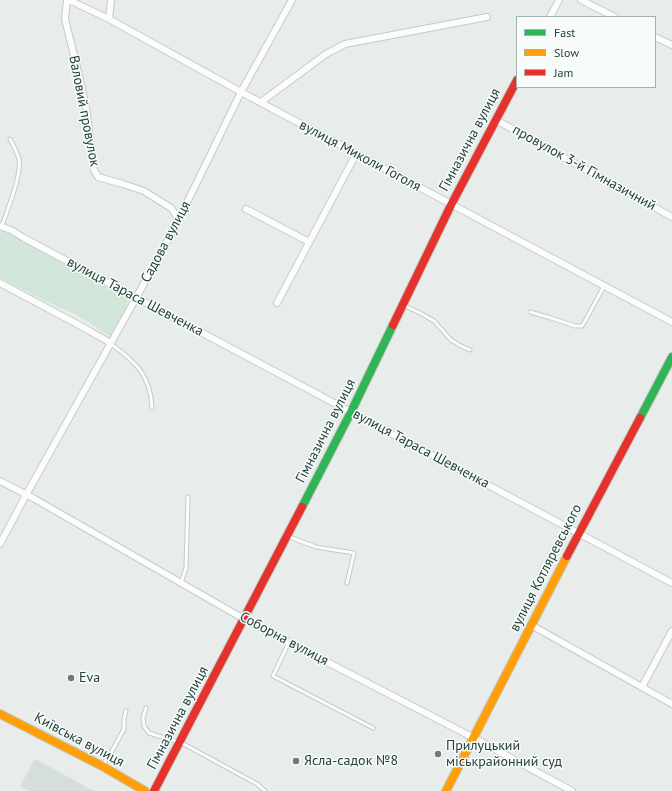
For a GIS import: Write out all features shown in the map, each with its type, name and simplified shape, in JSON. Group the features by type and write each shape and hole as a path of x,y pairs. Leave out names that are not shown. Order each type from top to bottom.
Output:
{"street":[{"name":"вулиця Миколи Гоголя","path":"68,0 109,19 356,154 672,322"},
{"name":"Валовий провулок","path":"68,0 65,19 86,108 94,170 98,177 144,191 171,208 179,219"},
{"path":"109,19 111,0"},
{"name":"Садова вулиця","path":"0,544 179,219 241,92 292,0"},
{"path":"551,16 559,0"},
{"path":"581,0 613,16"},
{"path":"260,102 326,54 345,44 487,17"},
{"path":"656,37 672,45"},
{"name":"Гімназична вулиця","path":"154,791 351,412 451,205 516,82"},
{"name":"провулок 3-й Гімназичний","path":"496,120 672,217"},
{"path":"277,303 356,154"},
{"path":"246,209 309,242"},
{"name":"вулиця Тараса Шевченка","path":"1,226 672,583"},
{"path":"0,283 111,344"},
{"name":"вулиця Котляревського","path":"446,791 578,534 672,357"},
{"name":"Соборна вулиця","path":"0,481 244,619 474,738 572,791"},
{"path":"531,625 672,704"},
{"path":"642,687 672,631"},
{"name":"Київська вулиця","path":"0,714 102,766 144,791"}],"lane":[{"path":"1,226 19,170 19,160 10,139"},
{"path":"530,312 575,326 582,326 604,286"},
{"path":"403,305 434,321 452,340 470,350"},
{"path":"111,344 128,356 138,366 149,388 152,398 152,408"},
{"path":"181,583 186,568 188,497"},
{"path":"287,536 316,547 354,553 347,583"},
{"path":"289,642 273,676 373,728"},
{"path":"146,708 143,718 144,726 149,733 180,742 257,784 265,791"},
{"path":"102,766 124,729 126,711"}],"shaded area":[{"path":"35,759 94,791 29,791 20,786"}],"green space":[{"path":"0,229 129,299 124,312 110,336 75,314 45,301 0,278"}],"traffic: fast":[{"path":"302,507 351,412 393,325"},
{"path":"640,418 672,357"}],"traffic: slow":[{"path":"446,791 567,556"},
{"path":"0,714 102,766 145,791"}],"traffic: jam":[{"path":"393,325 451,205 516,82"},
{"path":"567,556 640,418"},
{"path":"154,791 302,507"}],"place":[{"name":"Eva","path":"71,678"},
{"name":"Прилуцький міськрайонний суд","path":"438,754"},
{"name":"Ясла-садок №8","path":"296,761"}]}
